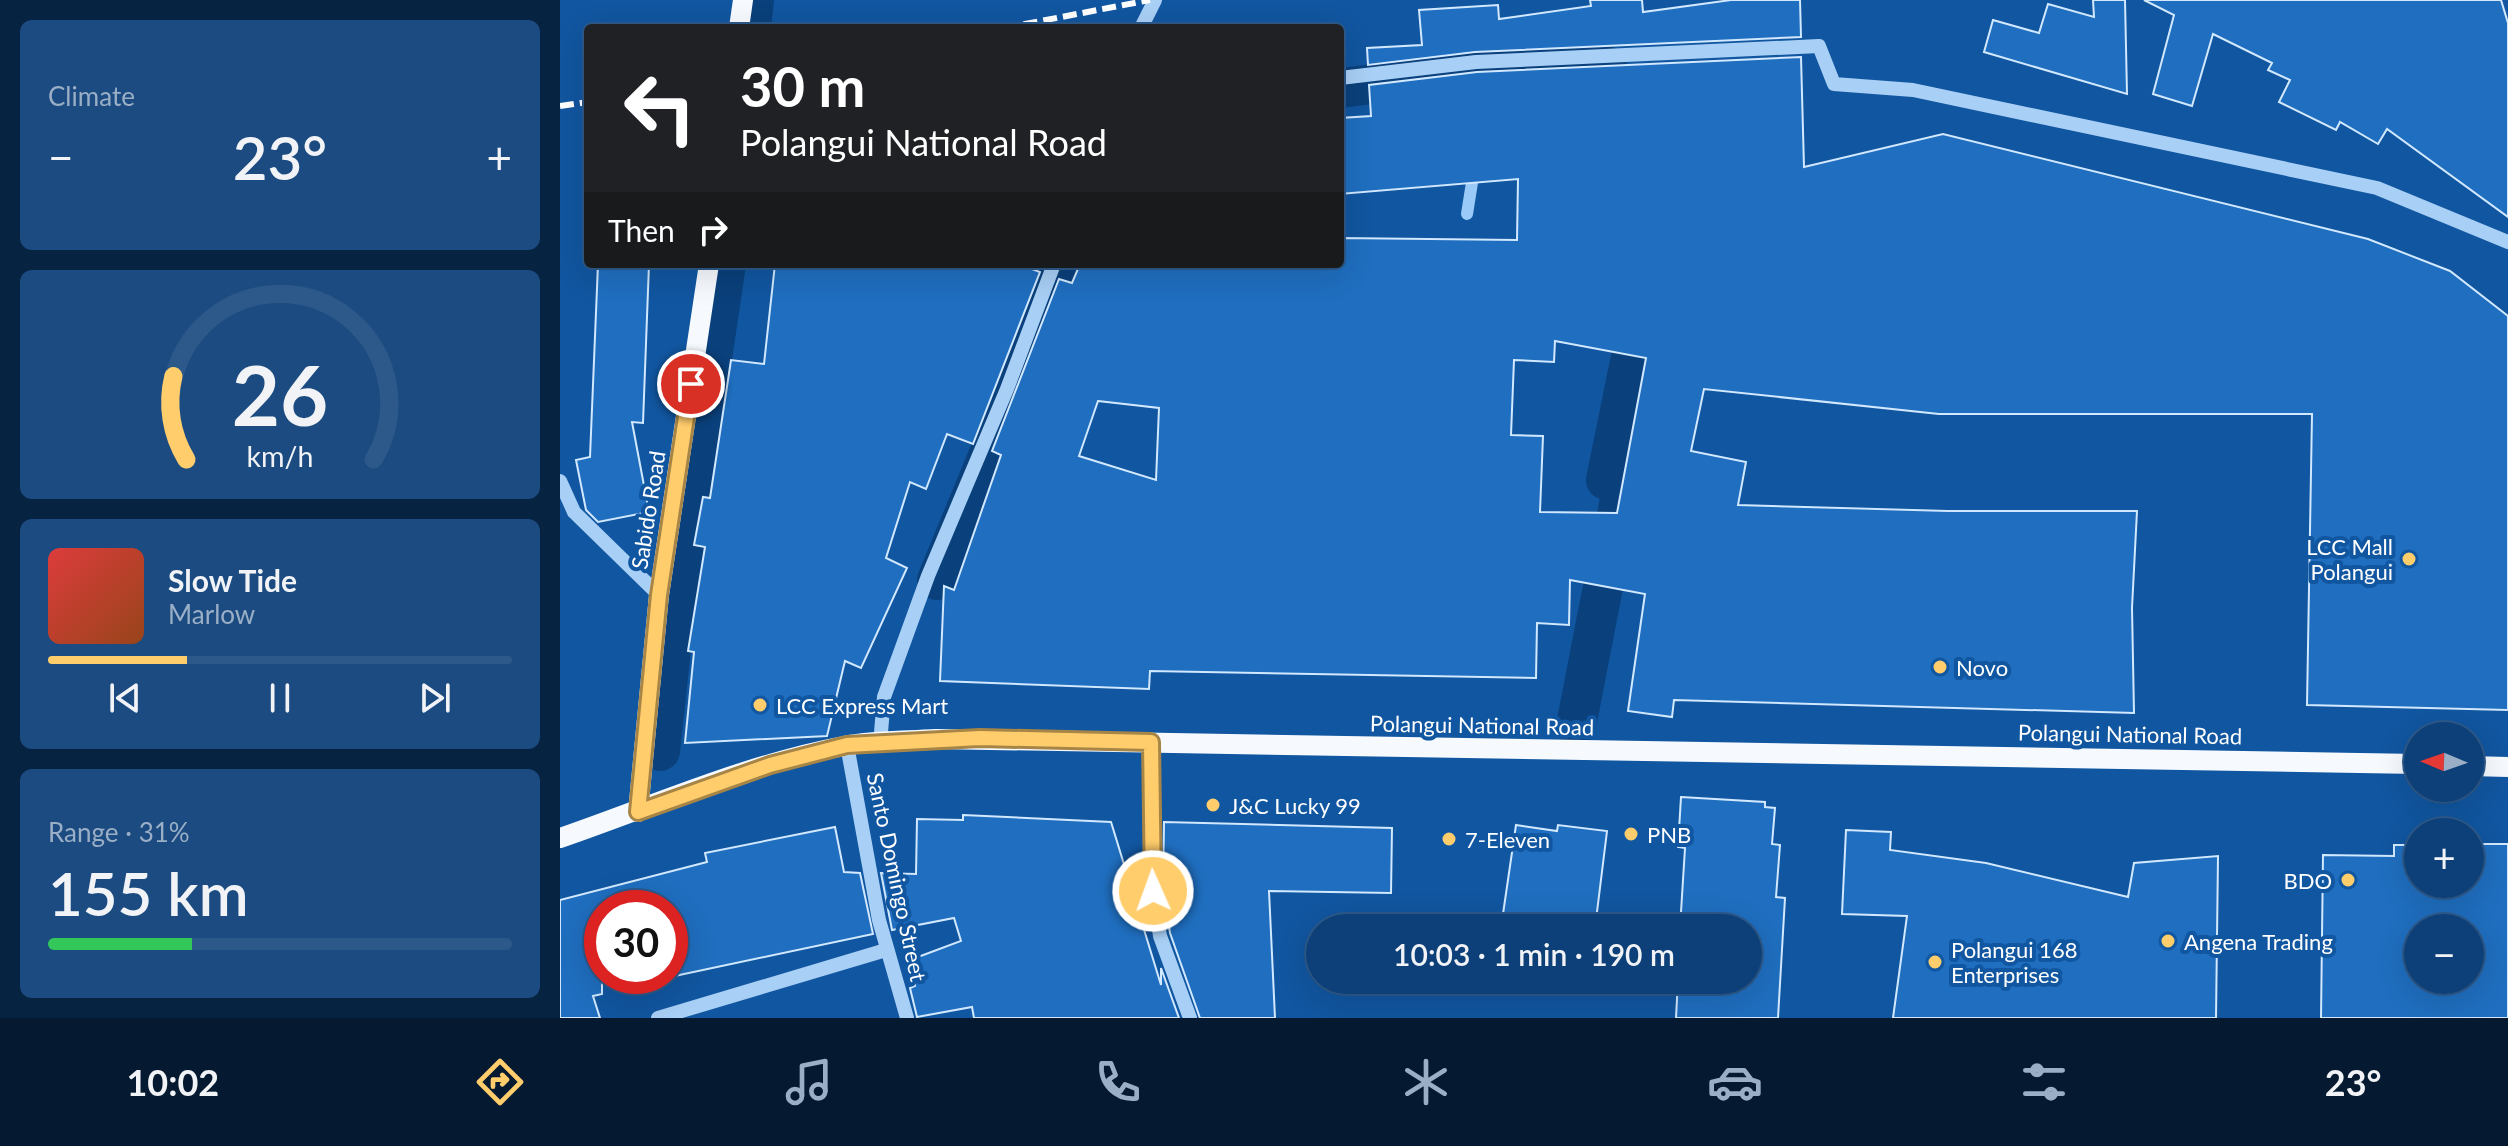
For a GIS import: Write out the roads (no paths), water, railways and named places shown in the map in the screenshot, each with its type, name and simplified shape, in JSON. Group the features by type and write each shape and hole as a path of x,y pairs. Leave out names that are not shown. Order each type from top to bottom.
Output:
{"main road":[{"path":"740,24 743,0"},
{"name":"Sabido Road","path":"638,812 659,595 708,268"},
{"name":"Polangui National Road","path":"560,838 770,765 847,745 965,738 2404,764"},
{"path":"2484,766 2508,767"}],"street":[{"path":"1143,24 1155,0"},
{"path":"1344,78 1476,62 1819,46 1834,84 1913,90 2377,188 2508,242"},
{"path":"880,744 884,697 928,576 1007,389 1052,268"},
{"path":"560,481 574,512 659,595"},
{"path":"1151,742 1153,891 1160,936 1190,1018"},
{"name":"Santo Domingo Street","path":"847,745 886,950 907,1018"},
{"path":"658,1018 886,950"}],"waterway":[{"path":"751,24 754,0"},
{"path":"1344,88 1475,72 1607,66"},
{"path":"1467,214 1474,170"},
{"path":"660,751 677,593 725,268"},
{"path":"937,580 1012,398 1057,275"},
{"path":"1606,480 1642,303"},
{"path":"1576,726 1629,453"}],"railway":[{"path":"1025,24 1150,0"},
{"path":"560,106 584,103"}],"place":[{"name":"LCC Mall Polangui","path":"2409,559"},
{"name":"Novo","path":"1940,667"},
{"name":"LCC Express Mart","path":"760,705"},
{"name":"J&C Lucky 99","path":"1213,805"},
{"name":"PNB","path":"1631,834"},
{"name":"7-Eleven","path":"1449,839"},
{"name":"BDO","path":"2348,880"},
{"name":"Angena Trading","path":"2168,941"},
{"name":"Polangui 168 Enterprises","path":"1935,962"}]}
